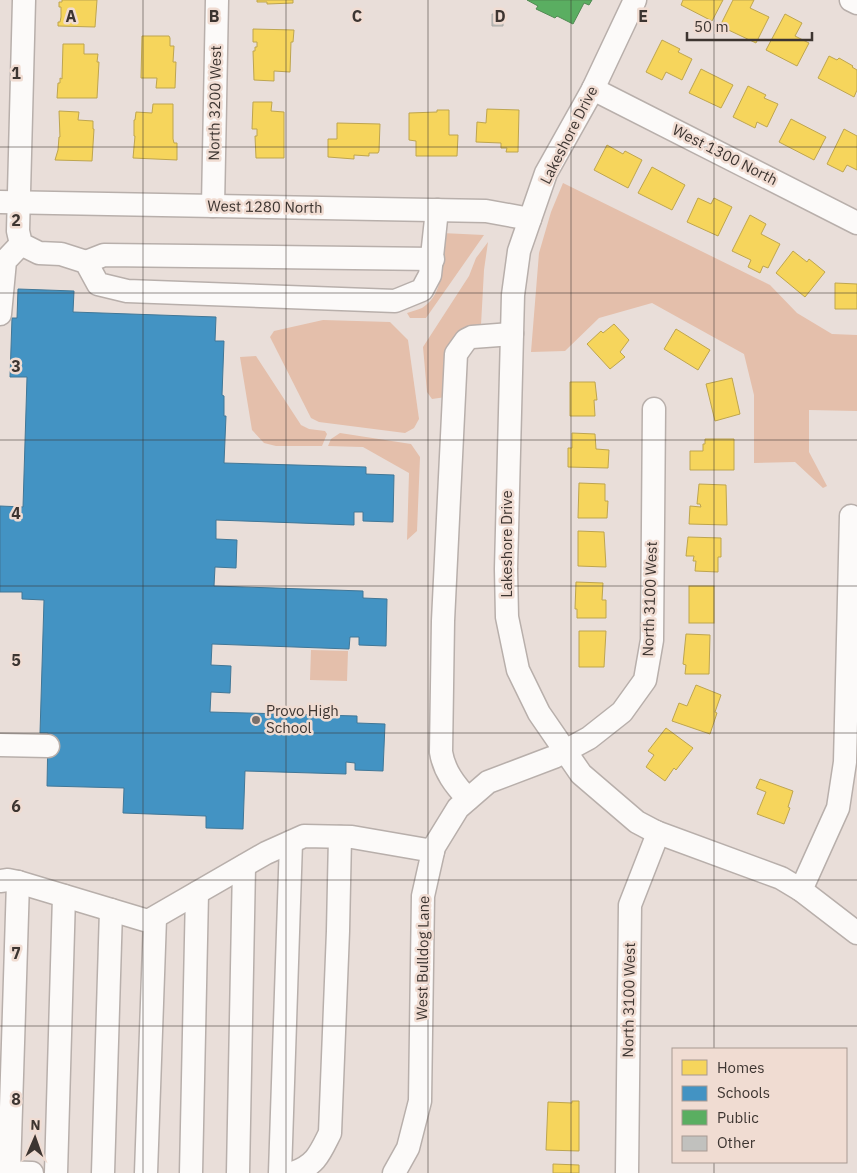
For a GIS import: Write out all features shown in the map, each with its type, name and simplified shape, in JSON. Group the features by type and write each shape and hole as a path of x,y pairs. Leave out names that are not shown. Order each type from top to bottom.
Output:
{"street":[{"path":"21,244 9,203 24,0"},
{"name":"North 3200 West","path":"213,206 217,0"},
{"name":"Lakeshore Drive","path":"636,0 593,88 546,173 519,251 513,295 506,569 507,617 518,670 539,713 581,774 637,822 656,832 781,878 801,890 857,933"},
{"path":"851,0 857,3"},
{"name":"West 1300 North","path":"593,88 857,222"},
{"name":"West 1280 North","path":"9,203 486,211 530,219"},
{"path":"86,262 98,284 127,291 395,301 422,290 430,275 437,210"},
{"path":"21,244 39,253 62,254 86,262 104,255 432,259"},
{"path":"0,314 5,261 21,244"},
{"path":"468,799 454,783 443,762 441,752 443,622 456,354 466,340 472,337 512,334"},
{"name":"North 3100 West","path":"564,750 589,738 622,712 645,680 652,640 654,409"},
{"path":"801,890 838,808 845,762 851,516"},
{"path":"0,745 48,746"},
{"name":"West Bulldog Lane","path":"394,1173 408,1148 420,1101 423,896 434,847 458,808 488,782 554,757 564,750"},
{"name":"North 3100 West","path":"627,1173 630,905 656,832"},
{"path":"32,1173 5,1172 9,882 148,921 266,853 304,836 352,838 434,851"},
{"path":"293,1173 303,1170 318,1158 330,1132 340,837"},
{"path":"280,1173 291,842"},
{"path":"238,1173 244,866"},
{"path":"191,1173 197,893"},
{"path":"56,1173 64,896"},
{"path":"103,1173 111,910"},
{"path":"146,1173 155,918"}],"shaded area":[{"path":"563,183 770,285 797,313 832,334 857,335 857,411 809,410 809,452 827,486 823,488 795,462 754,463 754,395 744,354 652,303 599,318 565,351 531,352 539,253 551,212"},
{"path":"442,233 484,235 426,318 410,318 407,313 422,308 436,293 441,274"},
{"path":"488,242 484,270 481,325 467,328 457,334 451,341 445,361 446,397 432,399 427,392 423,347 469,276 476,258"},
{"path":"323,320 390,322 408,340 419,419 414,428 405,433 319,422 311,418 270,337 274,331"},
{"path":"256,356 301,425 309,429 325,431 327,434 322,446 276,446 264,443 252,430 240,357"},
{"path":"340,433 411,444 420,457 417,531 407,540 409,473 363,447 328,446 331,439"},
{"path":"311,650 348,651 347,681 310,680"}],"building: Homes":[{"path":"62,0 97,0 95,27 58,26 61,17 59,2 62,2"},
{"path":"257,0 293,0 293,3 267,4 267,2 257,2"},
{"path":"683,0 723,0 712,21 681,5"},
{"path":"733,0 754,0 750,8 769,17 756,43 720,26"},
{"path":"785,14 802,23 795,36 809,43 797,66 766,50"},
{"path":"253,29 294,30 293,42 291,42 290,72 274,71 274,81 254,80 253,51 257,47 257,42 253,42"},
{"path":"142,36 169,36 170,46 174,46 173,62 176,62 175,88 156,88 157,78 141,78"},
{"path":"662,40 680,49 678,52 692,59 682,80 666,72 662,80 646,72"},
{"path":"63,44 84,44 84,54 98,54 97,98 57,98 58,83 60,83 60,78 62,79"},
{"path":"829,56 837,60 839,58 857,70 857,90 854,97 818,78"},
{"path":"701,69 733,85 721,108 689,93"},
{"path":"748,86 766,95 764,98 778,104 767,127 757,122 755,128 733,117"},
{"path":"253,102 272,102 271,111 284,112 284,158 256,158 255,136 257,136 257,129 252,129"},
{"path":"153,104 173,104 173,139 174,143 177,143 177,160 133,158 136,112 152,113"},
{"path":"487,109 519,110 518,152 506,152 507,148 501,148 501,143 476,142 477,122 486,123"},
{"path":"437,110 449,110 449,135 458,135 457,156 416,156 416,141 409,140 409,113 437,112"},
{"path":"59,111 79,112 78,120 93,121 92,161 55,160 60,137"},
{"path":"791,119 826,137 814,160 779,142"},
{"path":"337,123 380,124 378,153 369,153 369,156 354,155 354,159 328,157 328,139 337,139"},
{"path":"844,129 857,136 857,170 847,165 843,172 827,164"},
{"path":"607,145 623,154 625,151 642,160 628,188 594,170"},
{"path":"652,167 685,185 672,210 638,193"},
{"path":"698,198 711,204 714,198 732,207 718,236 687,222"},
{"path":"750,215 766,224 761,234 780,244 768,268 763,266 760,273 748,267 751,260 732,251"},
{"path":"793,251 807,262 809,259 825,272 805,297 776,273"},
{"path":"835,283 857,284 857,309 835,309"},
{"path":"614,324 629,340 620,352 625,357 610,369 587,344 601,331 603,333"},
{"path":"676,329 710,350 698,370 664,349"},
{"path":"732,378 740,414 715,421 706,384"},
{"path":"570,382 595,382 597,400 594,400 595,416 570,416"},
{"path":"572,433 595,434 596,449 609,450 608,468 568,467 568,448 572,448"},
{"path":"705,439 734,439 734,470 690,470 690,451 703,451"},
{"path":"579,483 605,484 605,501 608,501 607,518 578,518"},
{"path":"699,484 726,485 727,525 689,524 690,506 701,507 700,504 697,504"},
{"path":"578,531 604,532 606,567 578,566"},
{"path":"688,537 721,538 721,557 718,557 718,572 695,571 696,561 693,561 694,556 686,556"},
{"path":"576,582 603,583 602,600 606,600 606,618 577,618 577,609 575,609"},
{"path":"689,586 714,586 714,623 689,623"},
{"path":"579,631 606,631 604,667 579,667"},
{"path":"686,634 710,635 709,674 685,674 686,665 683,664"},
{"path":"696,685 721,695 710,734 672,721 679,703 687,706"},
{"path":"666,728 693,748 676,770 674,768 665,781 646,767 654,755 648,751"},
{"path":"760,779 793,791 788,807 790,808 784,824 757,814 766,792 756,788"},
{"path":"572,1101 579,1101 579,1151 546,1150 548,1102 572,1103"},
{"path":"553,1164 579,1165 579,1173 553,1173"}],"building: Schools":[{"name":"Provo High School","path":"18,289 74,291 73,312 216,317 215,341 224,341 222,395 224,396 224,416 226,416 224,463 366,467 366,474 394,475 393,522 363,521 363,512 354,512 354,525 216,520 216,539 237,540 236,568 215,567 214,586 363,591 363,598 387,599 386,646 359,645 359,637 350,637 349,649 212,644 211,665 231,666 230,693 211,692 210,712 357,716 357,723 385,724 383,771 355,770 355,763 346,762 346,774 245,771 243,829 206,828 206,816 123,813 124,788 47,786 48,733 40,733 44,600 22,599 22,592 0,592 0,506 23,507 27,377 10,377 12,318 17,318"}],"building: Public":[{"path":"527,0 592,0 589,5 584,3 573,24 536,9 538,6"}],"building: Other":[{"path":"492,14 503,15 503,26 492,26"}],"place":[{"name":"Provo High School","path":"256,720"}]}
